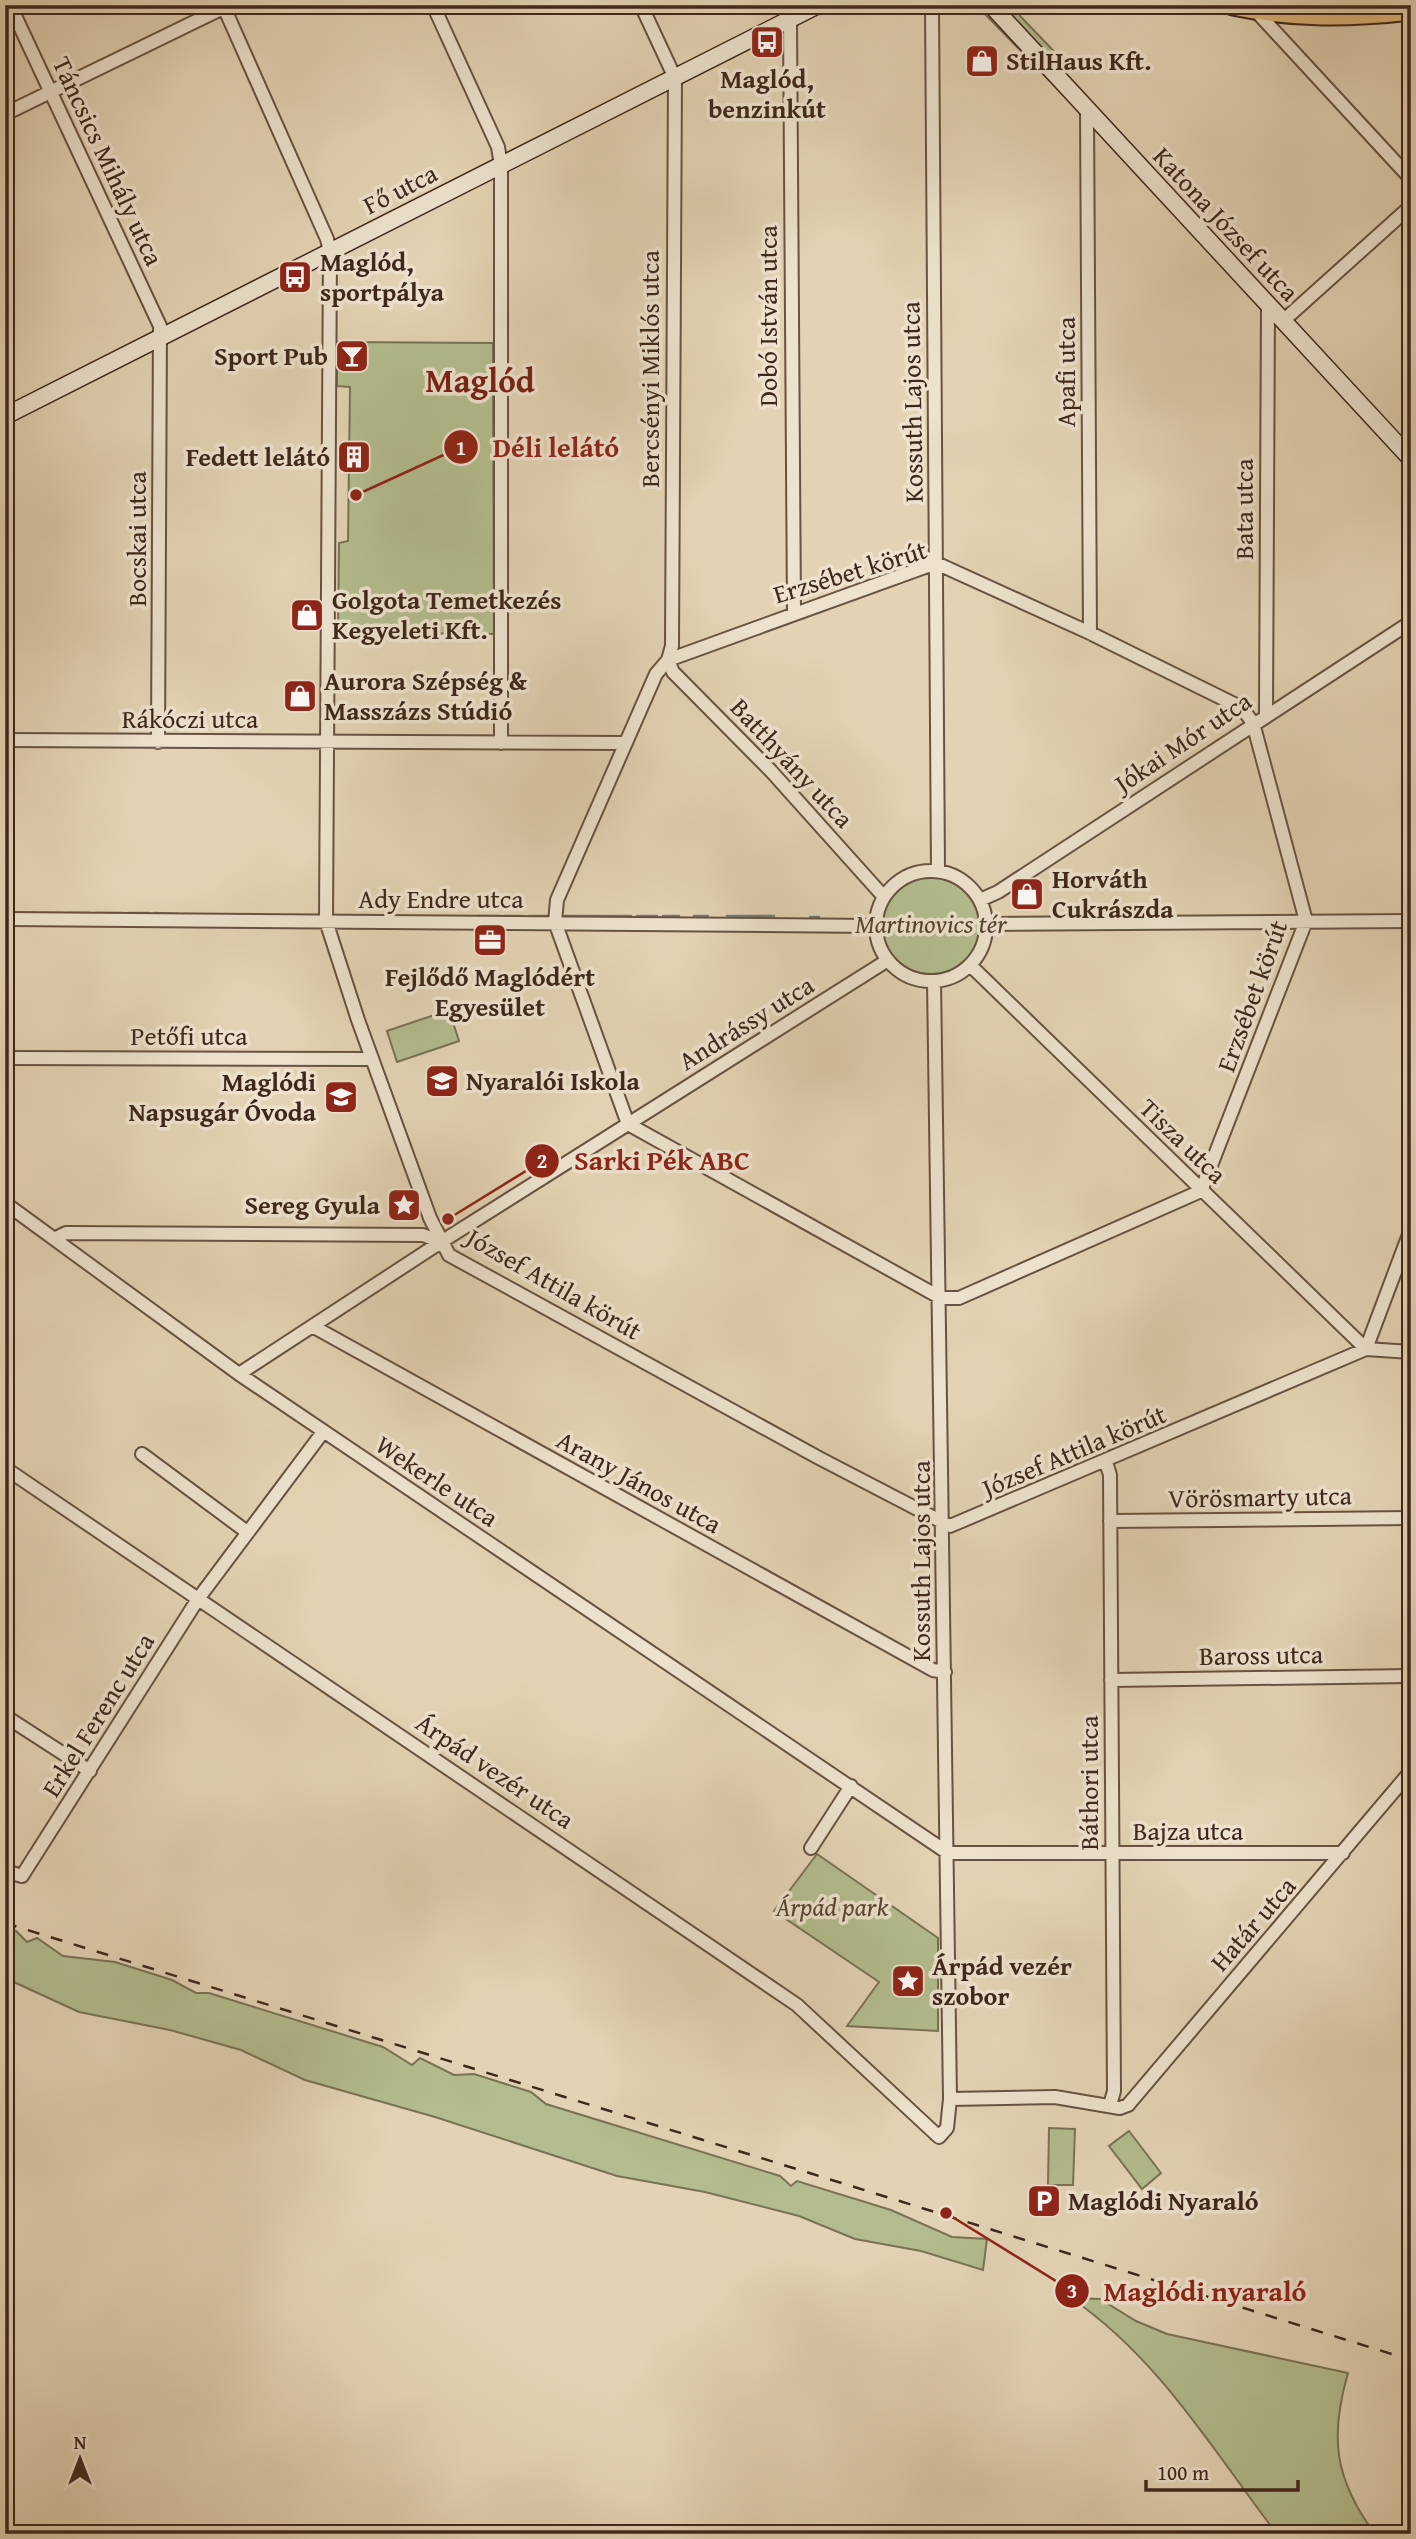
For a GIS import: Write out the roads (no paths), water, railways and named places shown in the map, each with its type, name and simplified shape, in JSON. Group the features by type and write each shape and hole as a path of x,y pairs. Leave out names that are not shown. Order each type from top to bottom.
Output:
{"main road":[{"name":"Fő utca","path":"5,416 818,5"},
{"name":"Katona József utca","path":"991,5 1411,459"},
{"name":"Katona József utca","path":"999,5 1006,21"},
{"path":"1233,5 1255,10 1331,17 1411,10"}],"street":[{"name":"Táncsics Mihály utca","path":"10,5 160,326 162,337"},
{"path":"433,5 498,148 501,165 501,743"},
{"path":"641,5 675,78"},
{"path":"5,114 225,6 327,239 330,252"},
{"name":"Kossuth Lajos utca","path":"933,9 938,871"},
{"path":"1255,10 1411,179"},
{"name":"Dobó István utca","path":"790,19 794,612"},
{"name":"Bercsényi Miklós utca","path":"668,660 672,646 675,78"},
{"name":"Apafi utca","path":"1087,110 1090,633"},
{"path":"1283,321 1411,206"},
{"name":"József Attila körút","path":"330,252 326,921 372,1059 441,1242 449,1255 944,1525 957,1526 1366,1349"},
{"name":"Bata utca","path":"1266,714 1268,305"},
{"name":"Bocskai utca","path":"158,742 162,337"},
{"name":"Erzsébet körút","path":"668,660 794,612 936,563 1090,633 1242,708 1253,723 1306,921 1201,1191"},
{"name":"Jókai Mór utca","path":"980,900 998,892 1266,714 1411,622"},
{"path":"668,660 656,674 558,900 555,922 628,1124 941,1298 959,1298 1201,1191"},
{"name":"Batthyány utca","path":"668,660 673,672 771,771 884,897"},
{"name":"Rákóczi utca","path":"5,740 626,743"},
{"path":"938,871 955,876 970,886 980,900 986,924 979,953 970,965 958,974 934,981 909,975 888,960 881,949 876,926 884,897 907,876 938,871"},
{"name":"Ady Endre utca","path":"5,919 876,926"},
{"path":"986,924 1411,921"},
{"name":"Andrássy utca","path":"239,1374 441,1242 888,960"},
{"name":"Tisza utca","path":"970,965 1366,1349"},
{"name":"Kossuth Lajos utca","path":"934,981 941,1298 950,2099 947,2128 939,2137"},
{"name":"Petőfi utca","path":"5,1058 372,1059"},
{"name":"Wekerle utca","path":"5,1203 323,1432 948,1853"},
{"path":"1411,1229 1366,1349 1411,1352"},
{"path":"54,1239 66,1233 342,1234 423,1235 441,1242"},
{"name":"Arany János utca","path":"314,1327 933,1670 944,1672"},
{"name":"Erkel Ferenc utca","path":"5,1871 22,1875 198,1600 323,1432"},
{"path":"142,1454 247,1532"},
{"name":"Báthori utca","path":"1106,1462 1110,1475 1114,2091 1110,2105"},
{"name":"Árpád vezér utca","path":"5,1468 797,2005 939,2137"},
{"name":"Vörösmarty utca","path":"1110,1521 1411,1518"},
{"name":"Baross utca","path":"1111,1680 1411,1676"},
{"path":"5,1716 90,1771"},
{"name":"Határ utca","path":"1110,2105 1120,2108 1128,2105 1411,1771"},
{"path":"811,1847 851,1786"},
{"name":"Bajza utca","path":"948,1853 1343,1853"},
{"path":"950,2099 1055,2097 1110,2105"}],"waterway":[{"path":"5,913 10,913"},
{"path":"17,913 34,913"},
{"path":"41,913 63,913"},
{"path":"69,913 89,913"},
{"path":"96,913 122,913"},
{"path":"129,913 149,913"},
{"path":"155,913 178,914"},
{"path":"479,916 500,916"},
{"path":"505,916 523,916"},
{"path":"529,916 548,916"},
{"path":"561,916 631,916"},
{"path":"637,916 657,916"},
{"path":"663,916 679,916"},
{"path":"694,916 708,916"},
{"path":"727,916 774,916"},
{"path":"810,917 819,917"}],"railway":[{"path":"5,1923 1411,2360"}],"place":[{"name":"Maglód, benzinkút","path":"767,42"},
{"name":"StilHaus Kft.","path":"982,61"},
{"name":"Maglód, sportpálya","path":"295,277"},
{"name":"Sport Pub","path":"352,356"},
{"name":"Fedett lelátó","path":"354,457"},
{"name":"Déli lelátó","path":"356,495"},
{"name":"Golgota Temetkezés Kegyeleti Kft.","path":"307,615"},
{"name":"Aurora Szépség & Masszázs Stúdió","path":"300,696"},
{"name":"Horváth Cukrászda","path":"1027,894"},
{"name":"Fejlődő Maglódért Egyesület","path":"490,940"},
{"name":"Nyaralói Iskola","path":"442,1081"},
{"name":"Maglódi Napsugár Óvoda","path":"341,1097"},
{"name":"Sereg Gyula","path":"404,1205"},
{"name":"Sarki Pék ABC","path":"448,1219"},
{"name":"Árpád vezér szobor","path":"908,1981"},
{"name":"Maglódi Nyaraló","path":"1044,2201"},
{"name":"Maglódi nyaraló","path":"946,2213"}],"district":[{"name":"Maglód","path":"480,380"}],"park label":[{"name":"Martinovics tér","path":"931,924"},
{"name":"Árpád park","path":"832,1907"}]}
